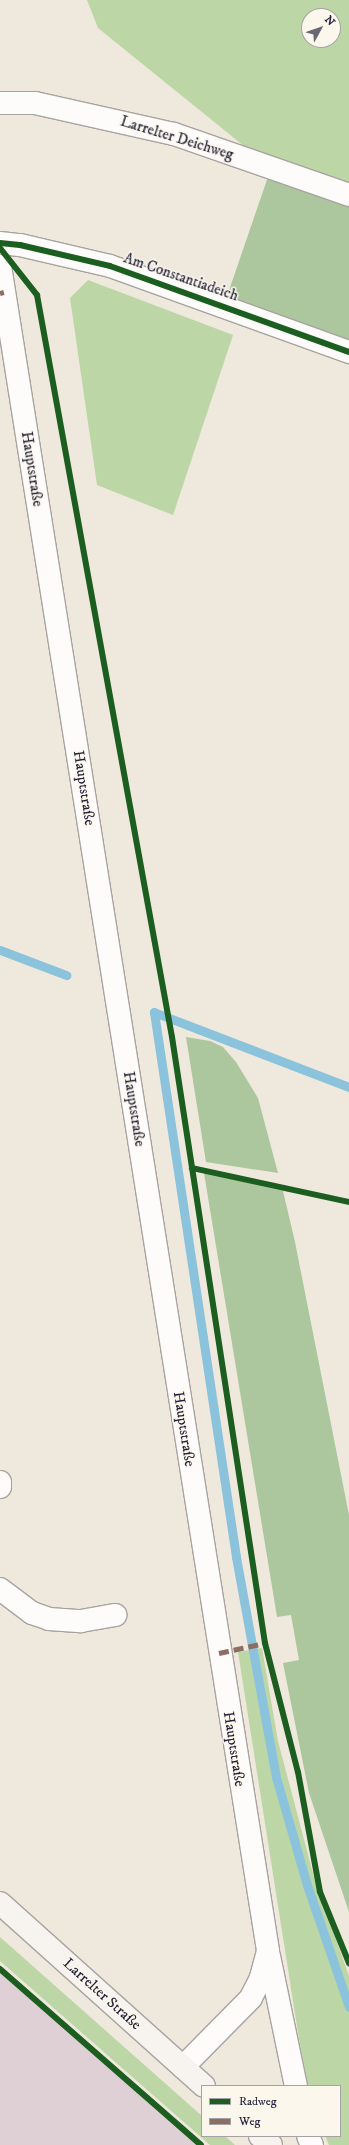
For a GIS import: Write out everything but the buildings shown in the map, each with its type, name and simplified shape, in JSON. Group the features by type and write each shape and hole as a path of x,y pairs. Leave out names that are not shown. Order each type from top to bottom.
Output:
{"main road":[{"name":"Larrelter Straße","path":"0,1903 203,2085"},
{"path":"261,2137 270,2145"}],"street":[{"name":"Larrelter Deichweg","path":"0,103 35,104 174,134 349,195"},
{"name":"Am Constantiadeich","path":"0,243 20,245 110,266 349,352"},
{"name":"Hauptstraße","path":"0,266 268,1951 296,2085"},
{"path":"0,1482 0,1487"},
{"path":"0,1589 32,1613 49,1619 81,1621 115,1615"},
{"name":"Hauptstraße","path":"183,2067 252,1998 261,1978 268,1951"}],"shaded area":[{"path":"0,1969 133,2087 201,2145 0,2145"}],"green space":[{"path":"87,0 349,0 349,195 271,168 98,28"},
{"path":"271,168 349,195 349,352 224,305"},
{"path":"88,280 233,335 173,515 97,485 70,298"},
{"path":"186,1037 210,1041 223,1047 236,1062 258,1098 278,1173 206,1162"},
{"path":"204,1173 283,1191 295,1242 349,1515 349,1912 309,1793 283,1663 299,1660 291,1615 277,1617"},
{"path":"262,1648 278,1741 315,1881 349,1976 349,2145 329,2145 325,2137 341,2137 341,2085 308,2085 299,2039 238,1652"},
{"path":"0,1937 201,2115 201,2137 226,2137 235,2145 210,2145 0,1961"}],"waterway":[{"path":"0,950 66,975"},
{"path":"349,1087 154,1012 236,1557 276,1777 307,1885 349,2007"}],"marked path":[{"path":"0,293 4,292"},
{"path":"219,1653 265,1643"}],"cycle path":[{"path":"0,243 20,245 110,266 349,352"},
{"path":"0,248 37,295 172,1037 265,1643 298,1772 320,1892 349,1963"},
{"path":"192,1168 349,1202"},
{"path":"0,1969 201,2145"}]}
